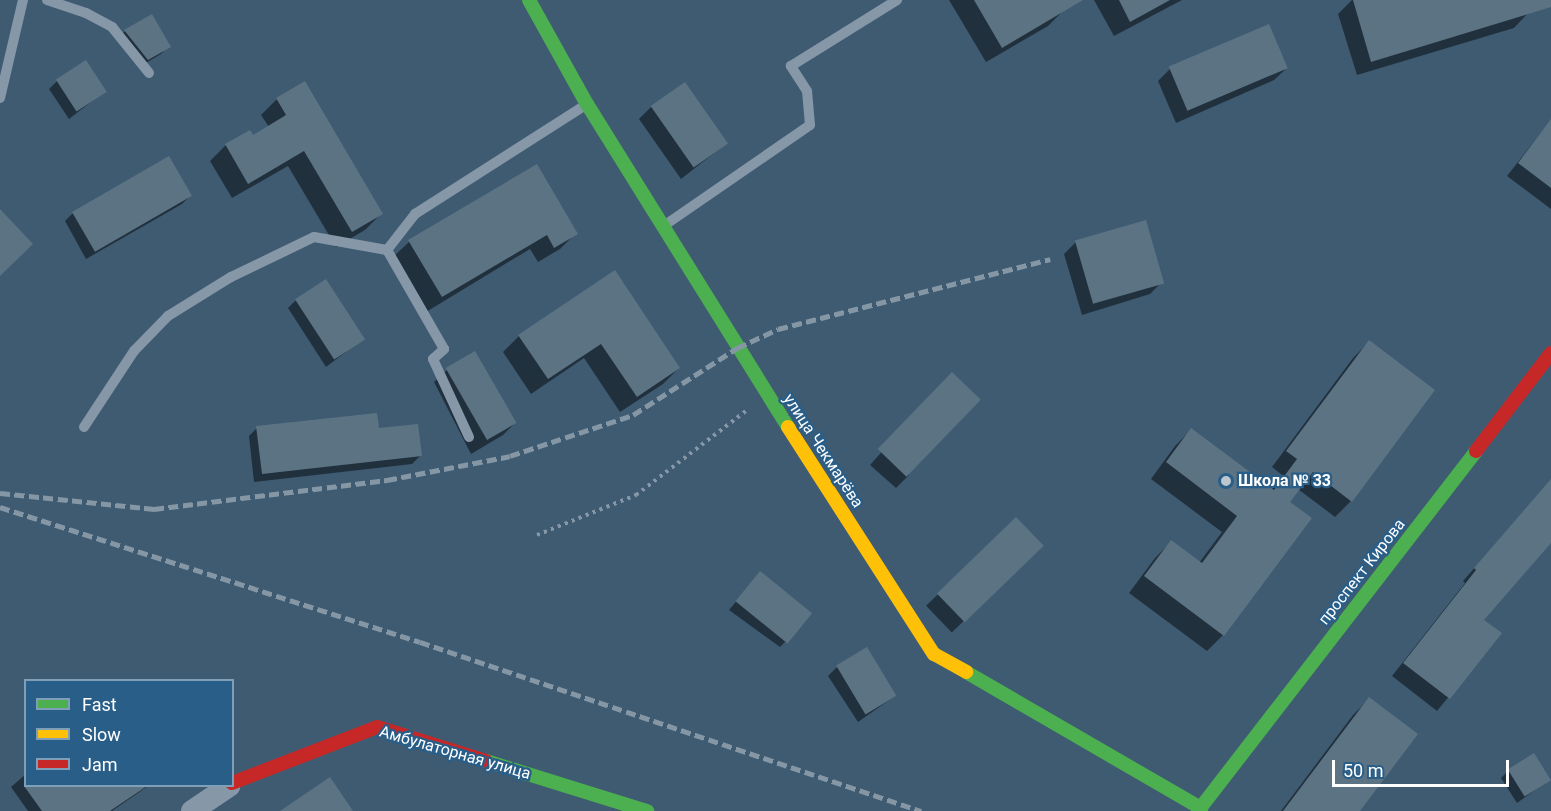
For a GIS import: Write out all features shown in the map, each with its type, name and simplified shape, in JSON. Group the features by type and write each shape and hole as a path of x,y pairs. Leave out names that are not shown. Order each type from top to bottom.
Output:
{"street":[{"name":"улица Чекмарёва","path":"529,0 587,104 663,227 934,654 1202,810"},
{"name":"проспект Кирова","path":"1202,810 1551,353"},
{"name":"Амбулаторная улица","path":"234,783 377,727 607,804 647,811"},
{"name":"Амбулаторная улица","path":"192,811 227,787"}],"lane":[{"path":"0,98 23,0"},
{"path":"47,0 86,13 112,27 149,73"},
{"path":"663,227 810,125 807,91 791,66 897,0"},
{"path":"387,250 415,214 587,104"},
{"path":"84,427 134,351 168,316 231,277 314,237 387,250 444,349 433,359 469,437"}],"path":[{"path":"537,535 636,495 767,394"}],"building":[{"path":"974,0 1083,0 1002,48"},
{"path":"1119,0 1170,0 1130,22"},
{"path":"1353,0 1551,0 1551,7 1371,62"},
{"path":"152,14 171,47 148,60 124,30"},
{"path":"1269,24 1288,68 1187,111 1169,67"},
{"path":"86,60 107,92 77,111 56,80"},
{"path":"305,81 383,214 352,232 304,151 248,184 225,144 250,130 253,135 286,115 276,98"},
{"path":"685,82 728,143 694,168 651,106"},
{"path":"1551,119 1551,188 1518,163"},
{"path":"169,156 192,196 95,252 72,212"},
{"path":"537,164 578,234 554,248 547,235 442,297 408,240"},
{"path":"0,209 33,244 0,276"},
{"path":"1146,220 1164,283 1093,304 1075,240"},
{"path":"615,270 680,368 637,397 601,344 548,379 518,335"},
{"path":"326,279 365,339 334,360 295,299"},
{"name":"Школа № 33","path":"1369,340 1435,390 1352,502 1313,472 1290,502 1312,518 1224,636 1144,576 1171,540 1202,563 1237,516 1166,462 1191,428 1274,490 1297,459 1286,451"},
{"path":"475,351 516,423 487,440 446,368"},
{"path":"952,372 981,400 906,477 878,449"},
{"path":"377,413 379,428 418,424 422,456 262,474 256,426"},
{"path":"1551,479 1551,543 1484,620 1502,633 1450,699 1403,663 1476,570 1474,568"},
{"path":"1016,517 1044,546 965,622 937,593"},
{"path":"760,571 812,613 788,643 735,601"},
{"path":"867,647 896,696 865,714 836,666"},
{"path":"1369,697 1418,734 1360,811 1283,811"},
{"path":"1534,753 1551,780 1525,797 1508,769"},
{"path":"330,777 353,811 280,811"},
{"path":"25,787 146,787 110,811 42,811"}],"railway":[{"path":"0,493 154,509 387,480 510,456 633,415 737,348 778,329 1050,259"},
{"path":"0,507 420,642 921,811"}],"traffic: fast":[{"path":"529,0 587,104 788,427"},
{"path":"1198,811 1476,451"},
{"path":"966,672 1201,808"},
{"path":"486,761 647,811"}],"traffic: slow":[{"path":"788,427 934,654 966,672"}],"traffic: jam":[{"path":"1476,451 1551,353"},
{"path":"234,782 377,727 486,761"}],"place":[{"name":"Школа № 33","path":"1226,481"}]}
